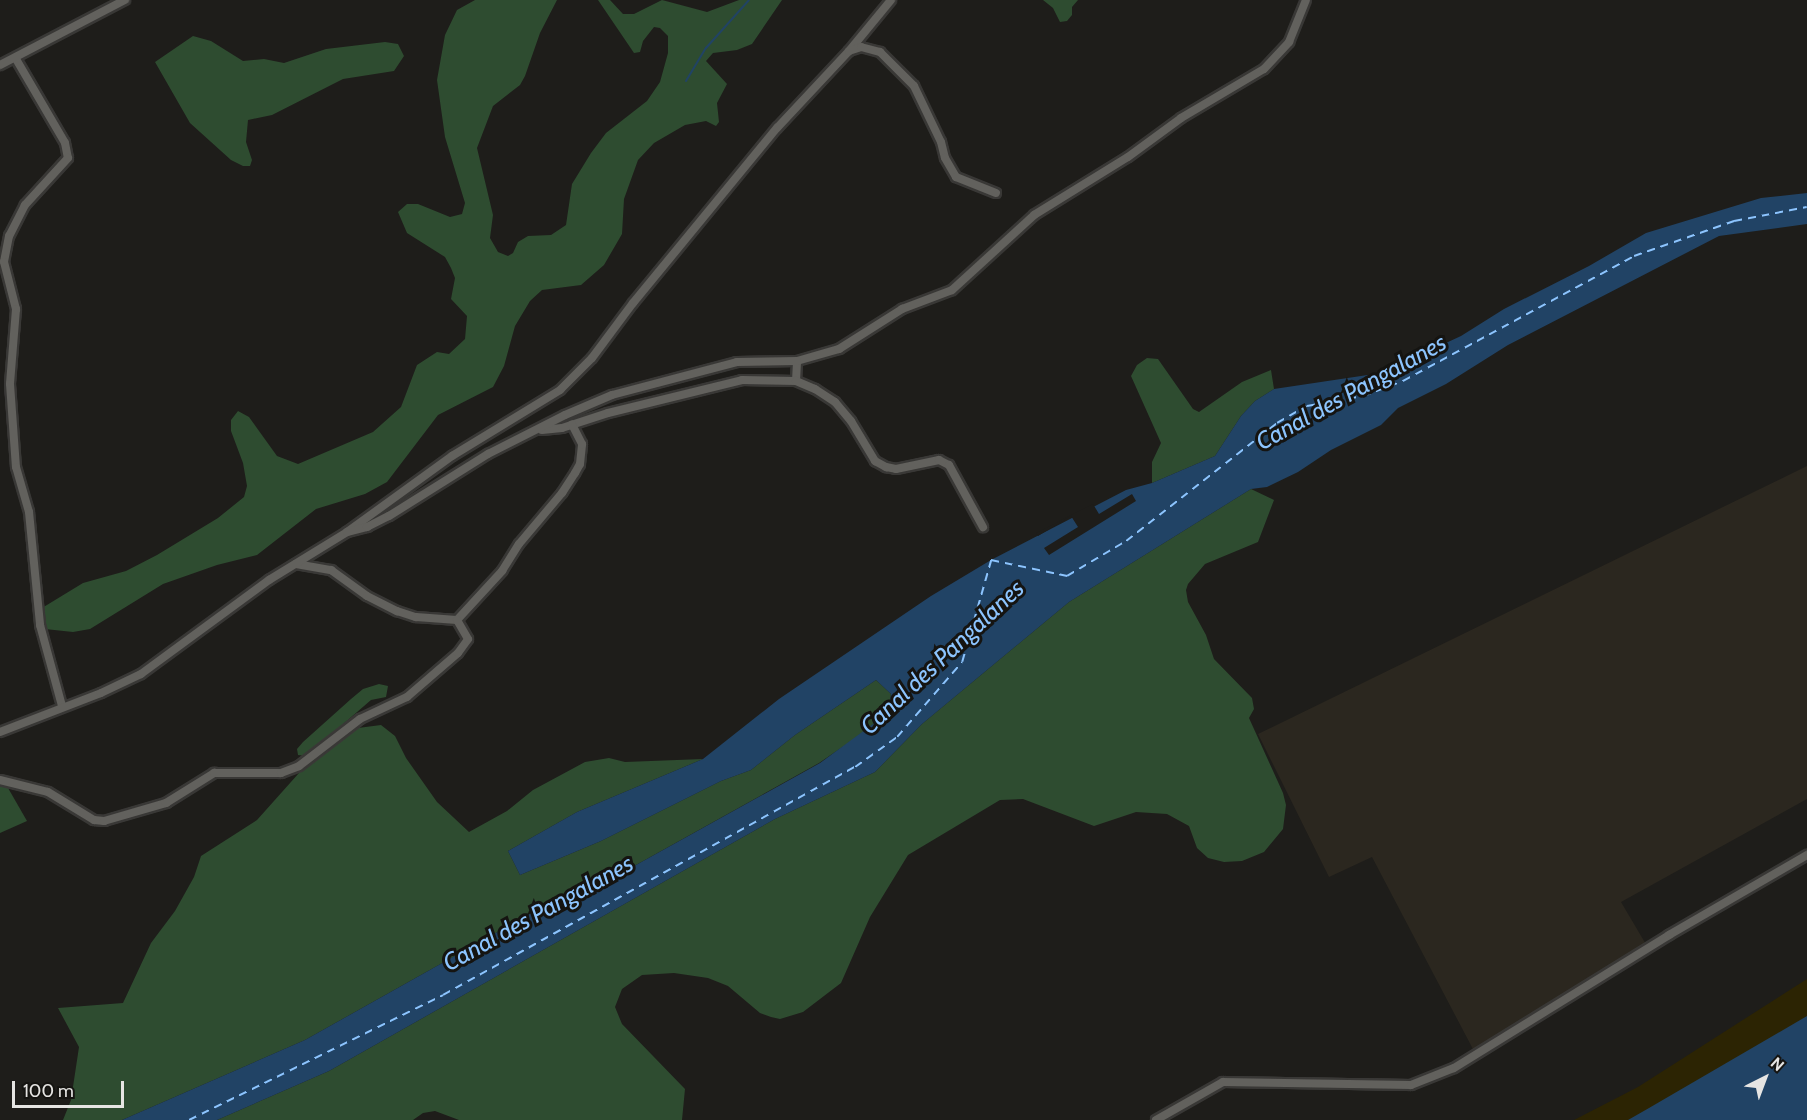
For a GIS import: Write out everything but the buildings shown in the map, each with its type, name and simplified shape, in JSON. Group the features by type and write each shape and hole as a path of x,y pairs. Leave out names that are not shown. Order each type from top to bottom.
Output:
{"street":[{"path":"0,65 16,59 125,0"},
{"path":"0,732 62,706 101,693 141,674 269,580 347,532 452,456 560,390 592,358 633,303 777,128 849,51 891,0"},
{"path":"347,532 367,527 389,516 488,453 565,415 623,392 737,362 798,361 839,349 902,309 952,291 1034,215 1128,157 1181,118 1264,69 1289,42 1305,0"},
{"path":"849,51 861,47 880,52 915,87 941,142 945,158 956,177 996,193"},
{"path":"16,59 65,143 68,158 25,205 9,236 4,262 16,309 10,384 16,467 29,512 40,625 62,706"},
{"path":"796,381 798,361"},
{"path":"538,430 561,428 742,380 796,381 816,389 835,402 851,421 875,461 896,469 939,460 949,465 983,526"},
{"path":"457,620 502,571 519,544 552,506 575,473 580,464 582,444 572,424"},
{"path":"296,564 331,570 367,597 397,611 416,617 457,620"},
{"path":"0,780 48,792 94,820 104,821 166,803 214,773 281,773 299,766 360,719 408,697 458,653 468,639 457,620"},
{"path":"1156,1120 1223,1082 1411,1085 1454,1068 1669,935 1807,855"}],"shaded area":[{"path":"1807,466 1807,799 1621,902 1647,946 1475,1053 1372,857 1329,877 1258,734"}],"green space":[{"path":"475,0 557,0 540,33 525,76 520,85 493,106 477,148 493,215 490,238 498,252 508,256 513,253 518,242 528,236 551,235 566,225 572,184 591,153 606,133 647,101 660,82 668,53 668,36 660,28 654,27 643,41 640,52 634,53 598,0 610,0 623,14 634,14 662,0 707,12 739,0 782,0 752,44 737,50 713,53 706,61 727,84 717,103 719,122 716,126 706,121 685,125 654,143 638,160 624,199 622,234 604,265 581,285 542,290 530,301 515,326 504,366 493,387 438,415 387,482 365,494 316,509 257,555 217,565 163,584 90,629 73,632 45,629 42,608 83,583 126,571 157,555 218,518 244,497 247,486 243,463 231,431 231,420 238,411 249,417 277,456 298,464 373,432 401,407 417,365 437,352 449,354 465,339 467,316 451,299 455,278 451,268 445,257 407,233 398,212 407,204 418,204 450,217 462,214 465,203 445,137 437,80 445,35 457,10"},
{"path":"1043,0 1078,0 1072,7 1072,15 1067,21 1060,22 1053,8"},
{"path":"193,36 211,41 243,61 264,59 284,63 326,49 385,42 398,44 404,56 394,71 343,79 272,115 248,120 246,142 252,160 250,166 243,166 231,160 190,123 155,62"},
{"path":"1147,358 1158,359 1193,409 1199,412 1242,382 1271,370 1274,389 1255,401 1241,416 1215,456 1152,483 1152,462 1161,443 1131,376 1137,365"},
{"path":"1251,489 1274,500 1258,542 1205,564 1188,584 1186,590 1188,602 1206,635 1214,659 1252,698 1254,709 1249,718 1283,793 1286,805 1283,829 1264,852 1242,861 1224,862 1208,858 1197,848 1189,826 1167,814 1136,812 1094,826 1023,799 1000,800 908,855 870,917 841,983 803,1012 780,1019 771,1017 760,1013 728,986 708,978 674,973 642,975 622,989 615,1007 622,1024 685,1089 682,1120 459,1120 435,1111 423,1113 413,1120 217,1120 329,1071 775,819 875,772 922,724 1069,602"},
{"path":"876,680 891,694 888,713 854,739 819,763 627,870 569,892 305,1040 122,1120 63,1120 71,1100 79,1047 58,1008 123,1003 151,943 175,911 194,877 201,856 257,820 307,764 338,738 358,728 381,725 395,736 406,758 437,802 469,832 507,811 533,790 585,762 609,758 625,762 703,759 577,812 508,851 520,875 601,841 721,781 751,770 795,735"},
{"path":"379,684 388,686 386,697 371,700 306,756 298,755 297,749 303,742 351,699 363,689"},
{"path":"0,774 27,821 0,833"}],"sand":[{"path":"1807,979 1807,1052 1688,1120 1574,1120 1638,1087"}],"water":[{"name":"Canal des Pangalanes","path":"1807,193 1807,224 1719,236 1508,345 1446,384 1398,408 1381,425 1331,450 1298,472 1267,487 1251,489 1069,602 922,724 875,772 775,819 329,1071 217,1120 122,1120 305,1040 569,892 627,870 820,763 888,713 891,694 876,680 795,735 751,770 721,781 601,841 520,875 508,851 577,812 703,759 779,699 931,596 991,560 1126,490 1152,483 1215,456 1241,416 1255,401 1274,389 1381,373 1461,336 1504,309 1589,266 1646,233 1761,198"},
{"path":"1807,1016 1807,1120 1628,1120 1649,1108"}],"pier":[{"path":"1132,494 1136,501 1049,555 1044,548 1078,527 1071,516 1038,536 1036,533 1093,504 1099,514"}],"waterway":[{"path":"686,81 706,48 749,0"}],"ferry route":[{"path":"189,1120 443,995 855,767 897,737 962,662 991,560 1067,576 1126,541 1277,423 1307,406 1363,396 1403,381 1634,256 1734,221 1807,207"}]}
